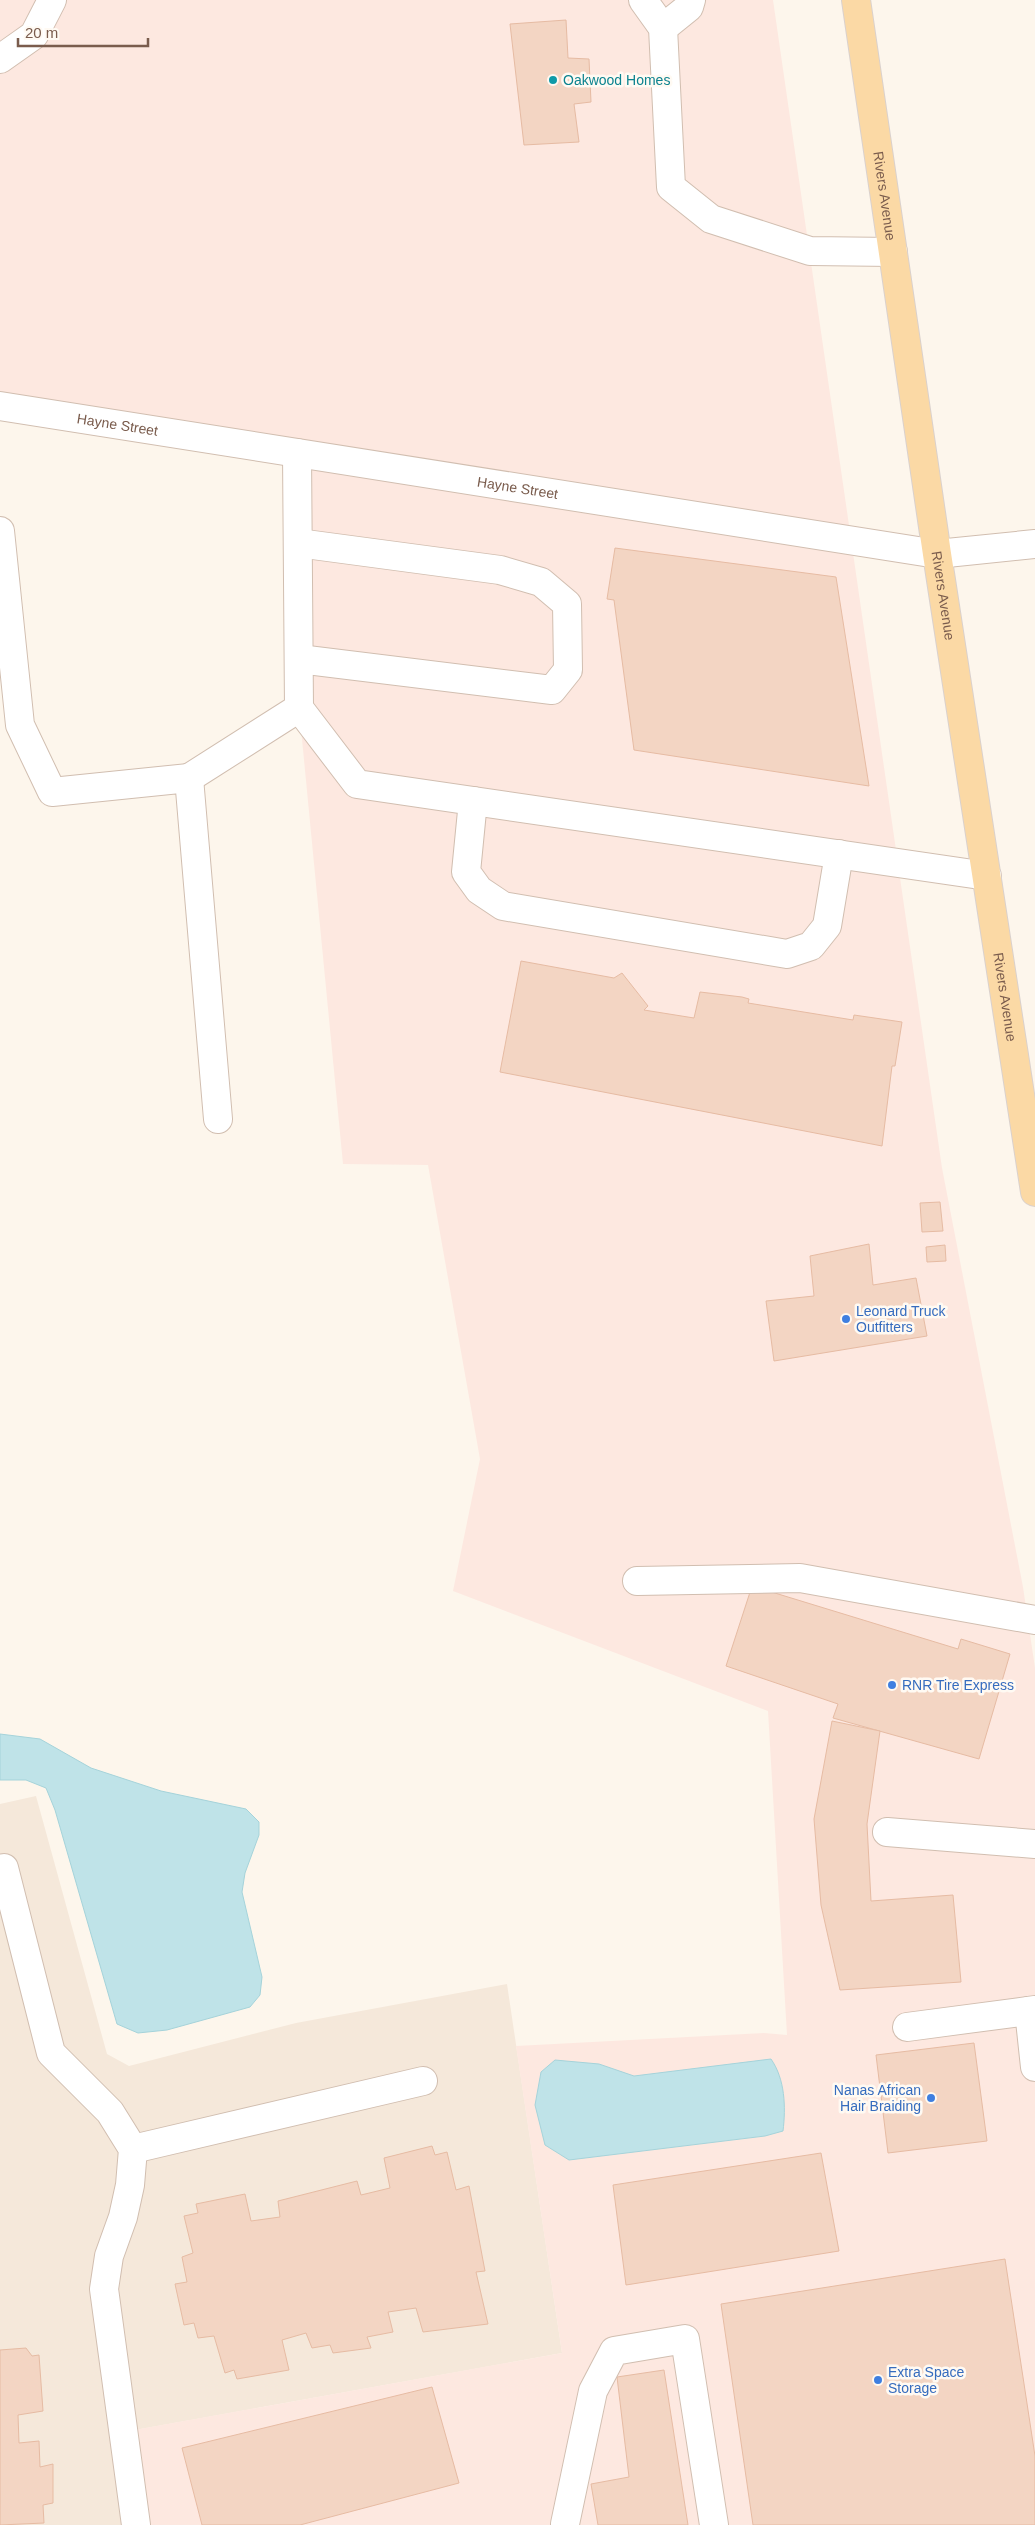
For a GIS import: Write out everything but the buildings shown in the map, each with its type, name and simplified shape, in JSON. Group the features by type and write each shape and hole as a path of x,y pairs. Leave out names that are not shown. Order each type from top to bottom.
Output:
{"main road":[{"name":"Rivers Avenue","path":"856,0 937,554 1035,1192"}],"street":[{"path":"0,59 34,35 52,0"},
{"path":"643,0 663,28 671,187 711,219 810,251 893,252"},
{"path":"663,28 689,7 691,0"},
{"name":"Hayne Street","path":"0,406 937,554 1035,544"},
{"path":"297,453 299,708 357,784 986,876"},
{"path":"0,531 20,726 52,792 189,778 299,708"},
{"path":"298,543 500,570 541,582 567,604 568,670 552,690 299,659"},
{"path":"189,778 218,1119"},
{"path":"473,801 466,872 478,890 503,906 787,954 811,946 827,926 839,854"},
{"path":"637,1581 800,1578 1035,1620"},
{"path":"887,1832 1035,1844"},
{"path":"4,1868 51,2053 110,2112 133,2149 128,2193 123,2217 109,2256 104,2290 136,2525"},
{"path":"907,2027 1032,2010 1035,2067"},
{"path":"133,2149 423,2081"},
{"path":"563,2525 593,2391 614,2351 685,2339 714,2525"}],"shaded area":[{"path":"0,0 773,0 942,1168 1023,1587 1035,1668 1035,2525 136,2525 123,2432 562,2353 516,2046 764,2033 787,2035 768,1711 453,1591 480,1459 428,1165 343,1164 299,708 297,454 0,406"},
{"path":"36,1796 107,2054 129,2066 296,2023 507,1984 562,2353 124,2432 136,2525 0,2525 0,1804"}],"water":[{"path":"0,1734 40,1739 91,1768 161,1791 246,1809 259,1822 259,1835 245,1873 242,1892 262,1977 260,1995 250,2007 167,2030 138,2033 117,2024 55,1810 46,1788 26,1780 0,1780"},
{"path":"771,2059 782,2084 783,2131 765,2136 569,2160 545,2145 535,2105 541,2072 555,2060 599,2064 634,2076"}],"place":[{"name":"Oakwood Homes","path":"553,80"},
{"name":"Leonard Truck Outfitters","path":"846,1319"},
{"name":"RNR Tire Express","path":"892,1685"},
{"name":"Nanas African Hair Braiding","path":"931,2098"},
{"name":"Extra Space Storage","path":"878,2380"}]}
